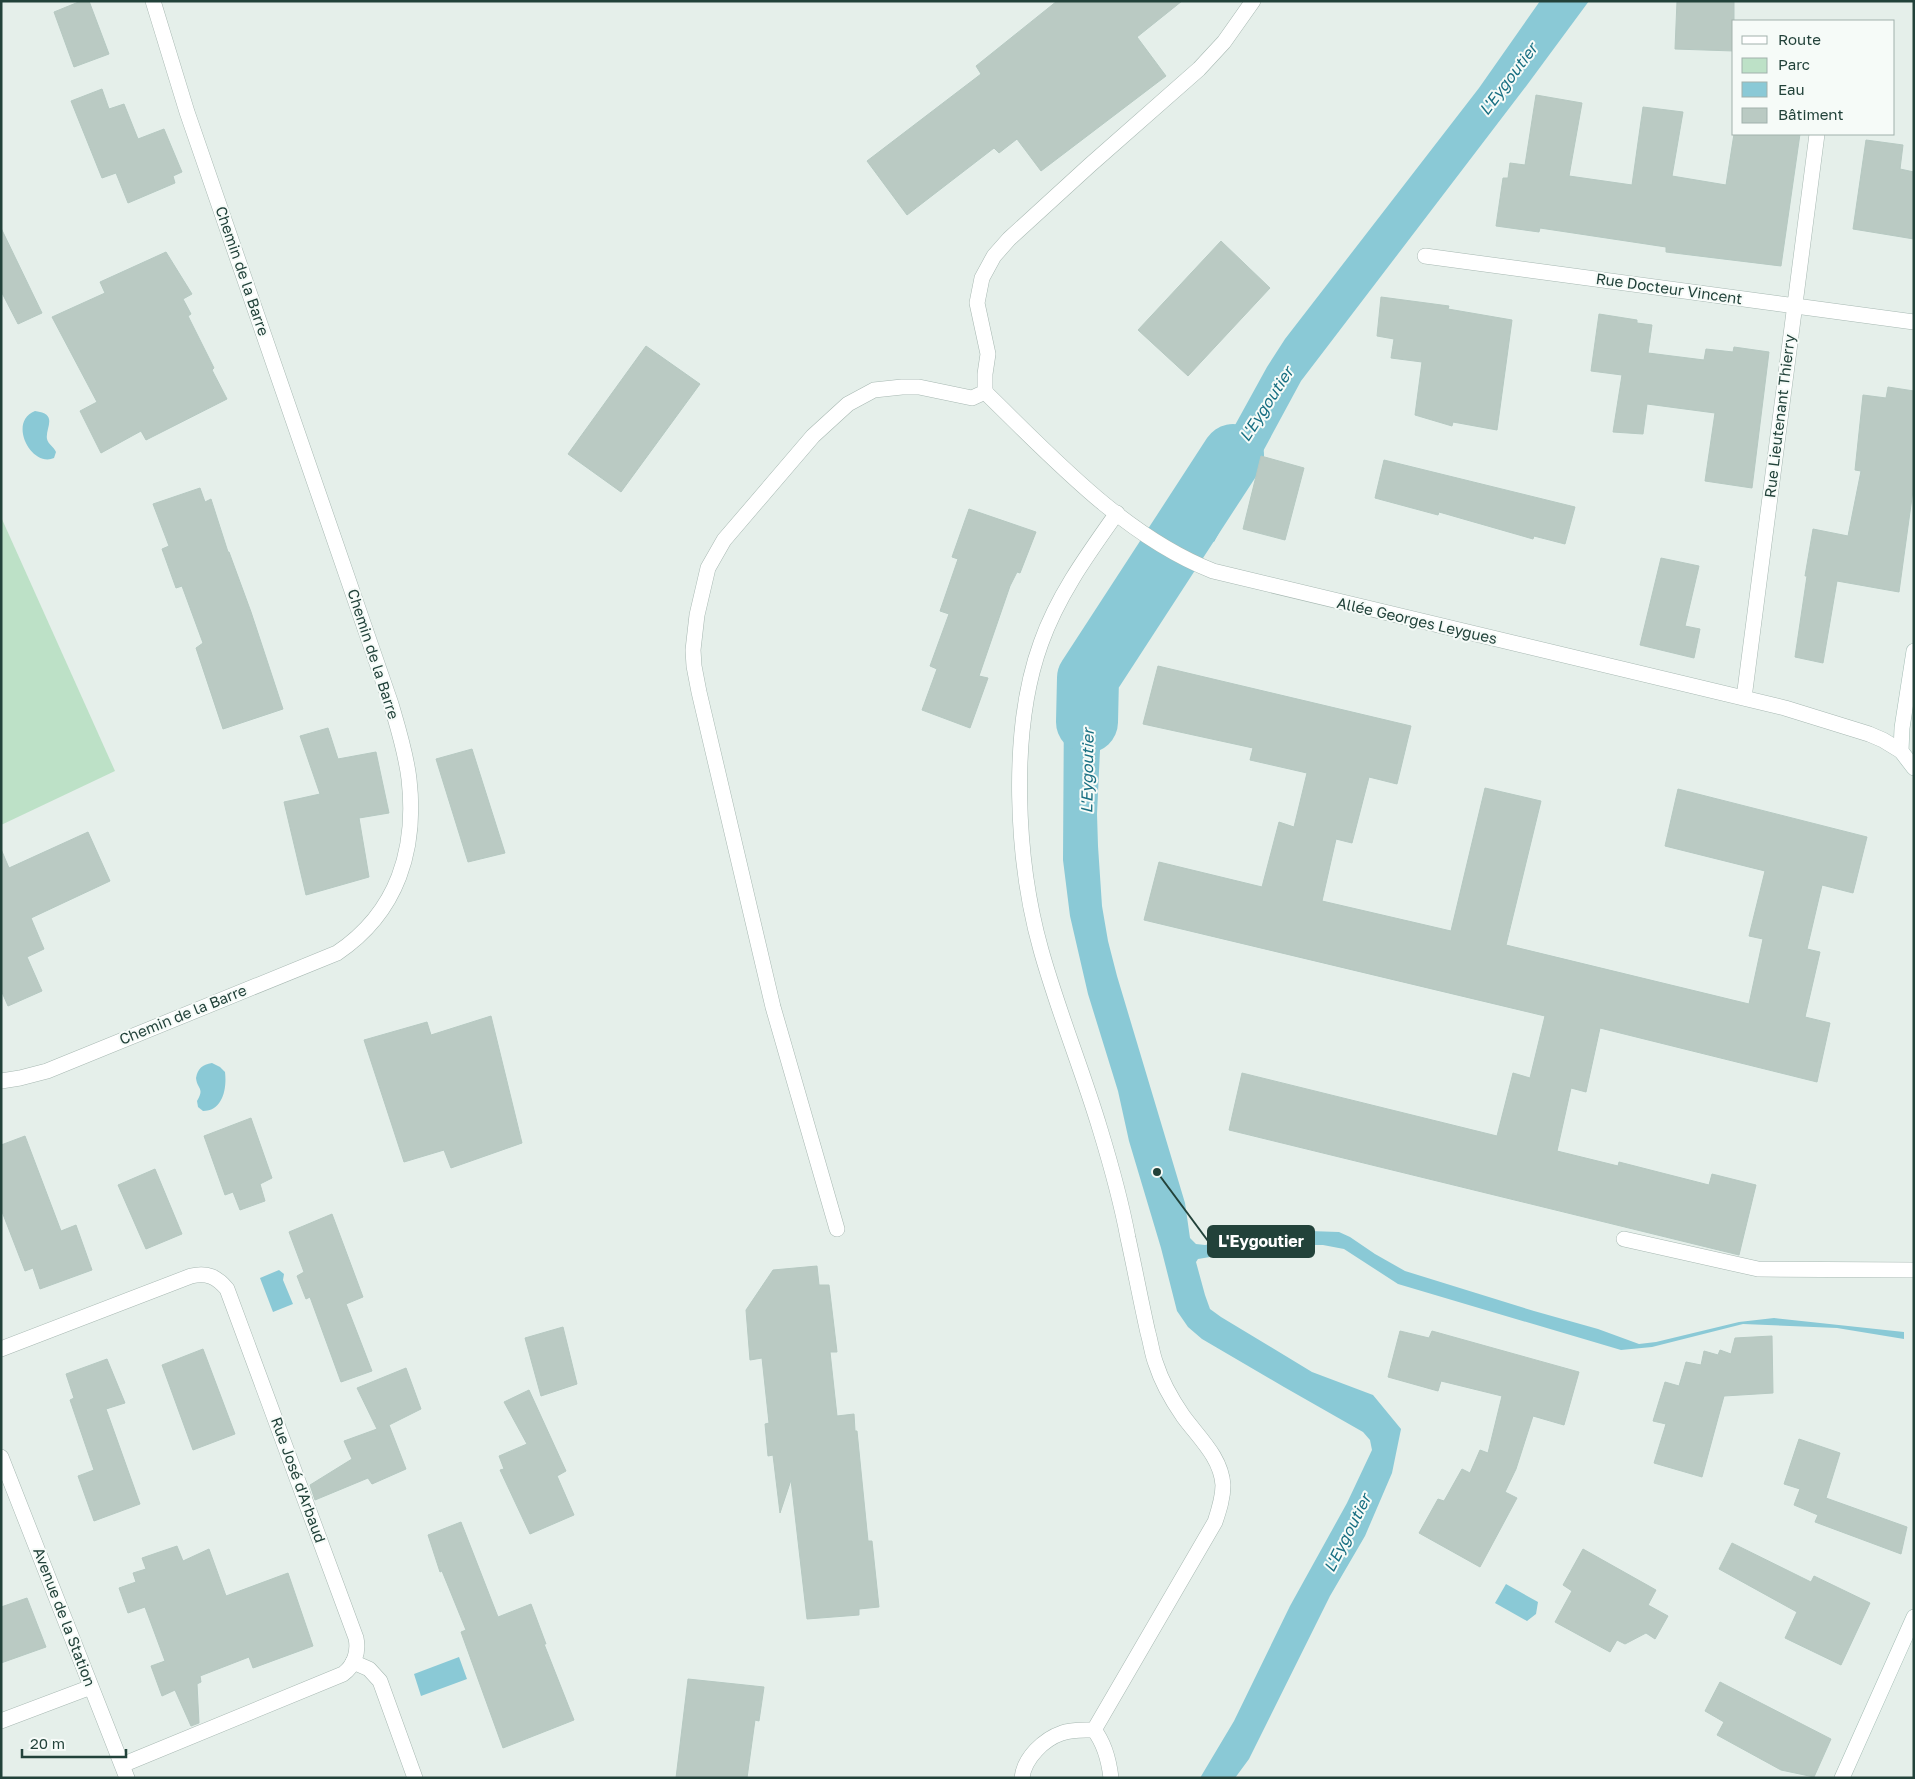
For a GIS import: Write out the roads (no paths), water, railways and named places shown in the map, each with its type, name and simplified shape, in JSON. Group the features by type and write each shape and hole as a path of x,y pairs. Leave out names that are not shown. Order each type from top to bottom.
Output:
{"street":[{"name":"Chemin de la Barre","path":"1,1081 47,1071 337,953 361,934 381,910 400,875 409,844 411,807 409,777 391,704 187,112 153,1"},
{"path":"837,1229 772,1008 701,702 693,650 697,615 708,568 724,540 808,443 848,404 874,390 888,388 919,388 972,398 985,392 988,354 977,303 982,278 994,256 1009,239 1090,165 1199,70 1224,42 1253,1"},
{"name":"Rue Lieutenant Thierry","path":"1744,698 1817,135"},
{"name":"Rue Docteur Vincent","path":"1425,256 1914,322"},
{"name":"Allée Georges Leygues","path":"985,392 1066,470 1117,513 1154,541 1187,560 1213,571 1676,684 1785,708 1869,734 1901,751"},
{"path":"1094,1730 1215,1522 1222,1502 1223,1484 1219,1467 1212,1453 1169,1396 1155,1364 1119,1194 1100,1126 1040,949 1030,906 1024,864 1020,758 1024,713 1035,664 1049,622 1063,596 1081,564 1117,513"},
{"path":"1914,651 1902,728 1901,751 1914,768"},
{"path":"1624,1239 1758,1268 1914,1270"},
{"name":"Rue José d'Arbaud","path":"1,1349 191,1276 199,1274 208,1275 221,1282 227,1288 356,1638 358,1645 353,1662"},
{"name":"Avenue de la Station","path":"1,1457 124,1772"},
{"path":"1842,1778 1914,1617"},
{"path":"124,1772 335,1678 348,1670 353,1662 369,1669 380,1681 414,1778"},
{"path":"1,1721 91,1687"},
{"path":"1022,1778 1023,1771 1032,1755 1046,1741 1062,1733 1094,1730"},
{"path":"1094,1730 1104,1748 1111,1778"}],"water":[{"name":"L'Eygoutier","path":"1540,1 1589,1 1301,381 1214,542 1180,525 1267,367 1285,339 1479,88"},
{"path":"35,411 47,415 49,418 47,439 56,452 54,458 46,459 38,456 26,442 23,424 27,417"},
{"name":"L'Eygoutier","path":"1128,593 1157,601 1129,617 1119,627 1112,639 1098,680 1100,750 1097,814 1102,906 1117,976 1185,1203 1190,1238 1196,1244 1205,1245 1309,1231 1339,1232 1405,1271 1598,1329 1639,1344 1656,1342 1739,1322 1774,1318 1904,1332 1904,1339 1837,1328 1743,1324 1652,1347 1621,1350 1398,1284 1344,1249 1323,1245 1282,1245 1198,1259 1196,1262 1210,1309 1312,1372 1373,1395 1401,1429 1392,1473 1365,1536 1330,1596 1249,1759 1235,1778 1200,1778 1234,1721 1290,1606 1347,1503 1372,1450 1370,1440 1363,1432 1202,1339 1188,1327 1177,1311 1161,1248 1129,1141 1118,1091 1088,994 1070,916 1063,860 1064,699"},
{"path":"212,1063 225,1072 224,1091 219,1103 215,1107 203,1111 198,1107 197,1101 200,1091 196,1078 201,1068"},
{"path":"279,1270 284,1274 283,1280 293,1304 273,1312 260,1278"},
{"path":"1506,1584 1538,1602 1536,1614 1527,1621 1495,1603"},
{"path":"459,1657 467,1679 421,1696 414,1674"}],"waterway":[{"name":"L'Eygoutier","path":"1087,722 1088,678 1233,455"}],"place":[{"name":"L'Eygoutier","path":"1157,1172"}]}
